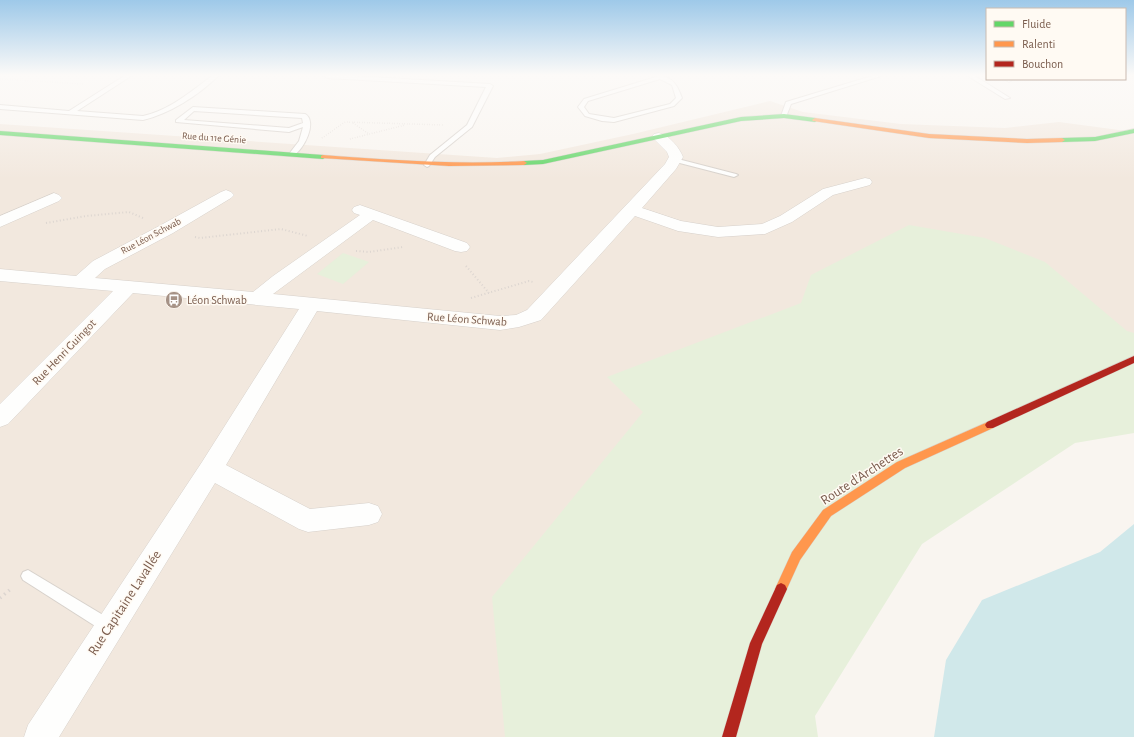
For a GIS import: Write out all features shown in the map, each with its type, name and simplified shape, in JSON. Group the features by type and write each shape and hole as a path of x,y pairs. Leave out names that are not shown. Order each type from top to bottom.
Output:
{"street":[{"name":"Rue du 11e Génie","path":"0,133 427,165 485,166 542,162 760,116 784,116 929,136 974,139 1095,139 1134,131"},
{"path":"659,138 673,150 676,157 674,160"},
{"name":"Rue Léon Schwab","path":"0,275 129,286 500,323 519,321 534,315 632,210 674,160"},
{"path":"632,210 678,226 718,232 765,229 786,219 828,192 864,182"},
{"name":"Rue Léon Schwab","path":"80,282 99,265 226,194"},
{"path":"0,222 54,198"},
{"path":"256,299 279,280 331,244 365,212 461,247"},
{"name":"Rue Henri Guingot","path":"0,418 129,286"},
{"name":"Rue Capitaine Lavallée","path":"40,737 210,469 312,304"},
{"name":"Route d'Archettes","path":"729,737 756,644 796,556 827,513 901,465 1134,359"},
{"path":"210,469 308,522 369,514"}],"lane":[{"path":"48,110 143,118 156,116 167,110"},
{"path":"191,110 178,121 289,130 308,124"},
{"path":"215,110 305,116 308,124 302,144 292,154"},
{"path":"427,165 432,156 470,126 478,110"},
{"path":"584,110 587,115 602,119 614,120 651,110"},
{"path":"784,116 786,110"},
{"path":"674,160 734,176"},
{"path":"28,576 110,627"}],"path":[{"path":"302,144 315,143 345,122 358,121 470,126"},
{"path":"352,122 369,134"},
{"path":"349,139 408,124"},
{"path":"17,214 38,223 50,223 86,216 129,212 167,228 200,238 281,229 300,233 344,250 369,252 405,247"},
{"path":"462,264 468,267 489,293"},
{"path":"444,318 454,303 529,281 556,290"}],"shaded area":[{"path":"731,110 798,110 901,124 1005,128 1059,122 1134,132 1134,414 616,507 705,737 0,737 0,124 497,158 540,154 633,134"}],"green space":[{"path":"909,225 985,238 1045,262 1127,331 1134,333 1134,433 1075,443 922,544 815,716 818,737 505,737 492,597 643,412 607,377 801,303 811,275"},
{"path":"343,253 369,262 343,284 317,274"}],"water":[{"path":"1134,524 1134,737 934,737 946,660 982,600 1100,552"}],"traffic: fast":[{"path":"524,163 543,162 741,119 784,116 815,120"},
{"path":"1062,140 1095,139 1134,131"},
{"path":"0,133 323,157"}],"traffic: slow":[{"path":"815,120 929,136 1027,141 1062,140"},
{"path":"323,157 449,165 524,163"},
{"path":"781,589 796,556 827,513 901,465 990,425"}],"traffic: jam":[{"path":"990,425 1134,359"},
{"path":"729,737 756,643 781,589"}],"place":[{"name":"Léon Schwab","path":"174,300"}]}
